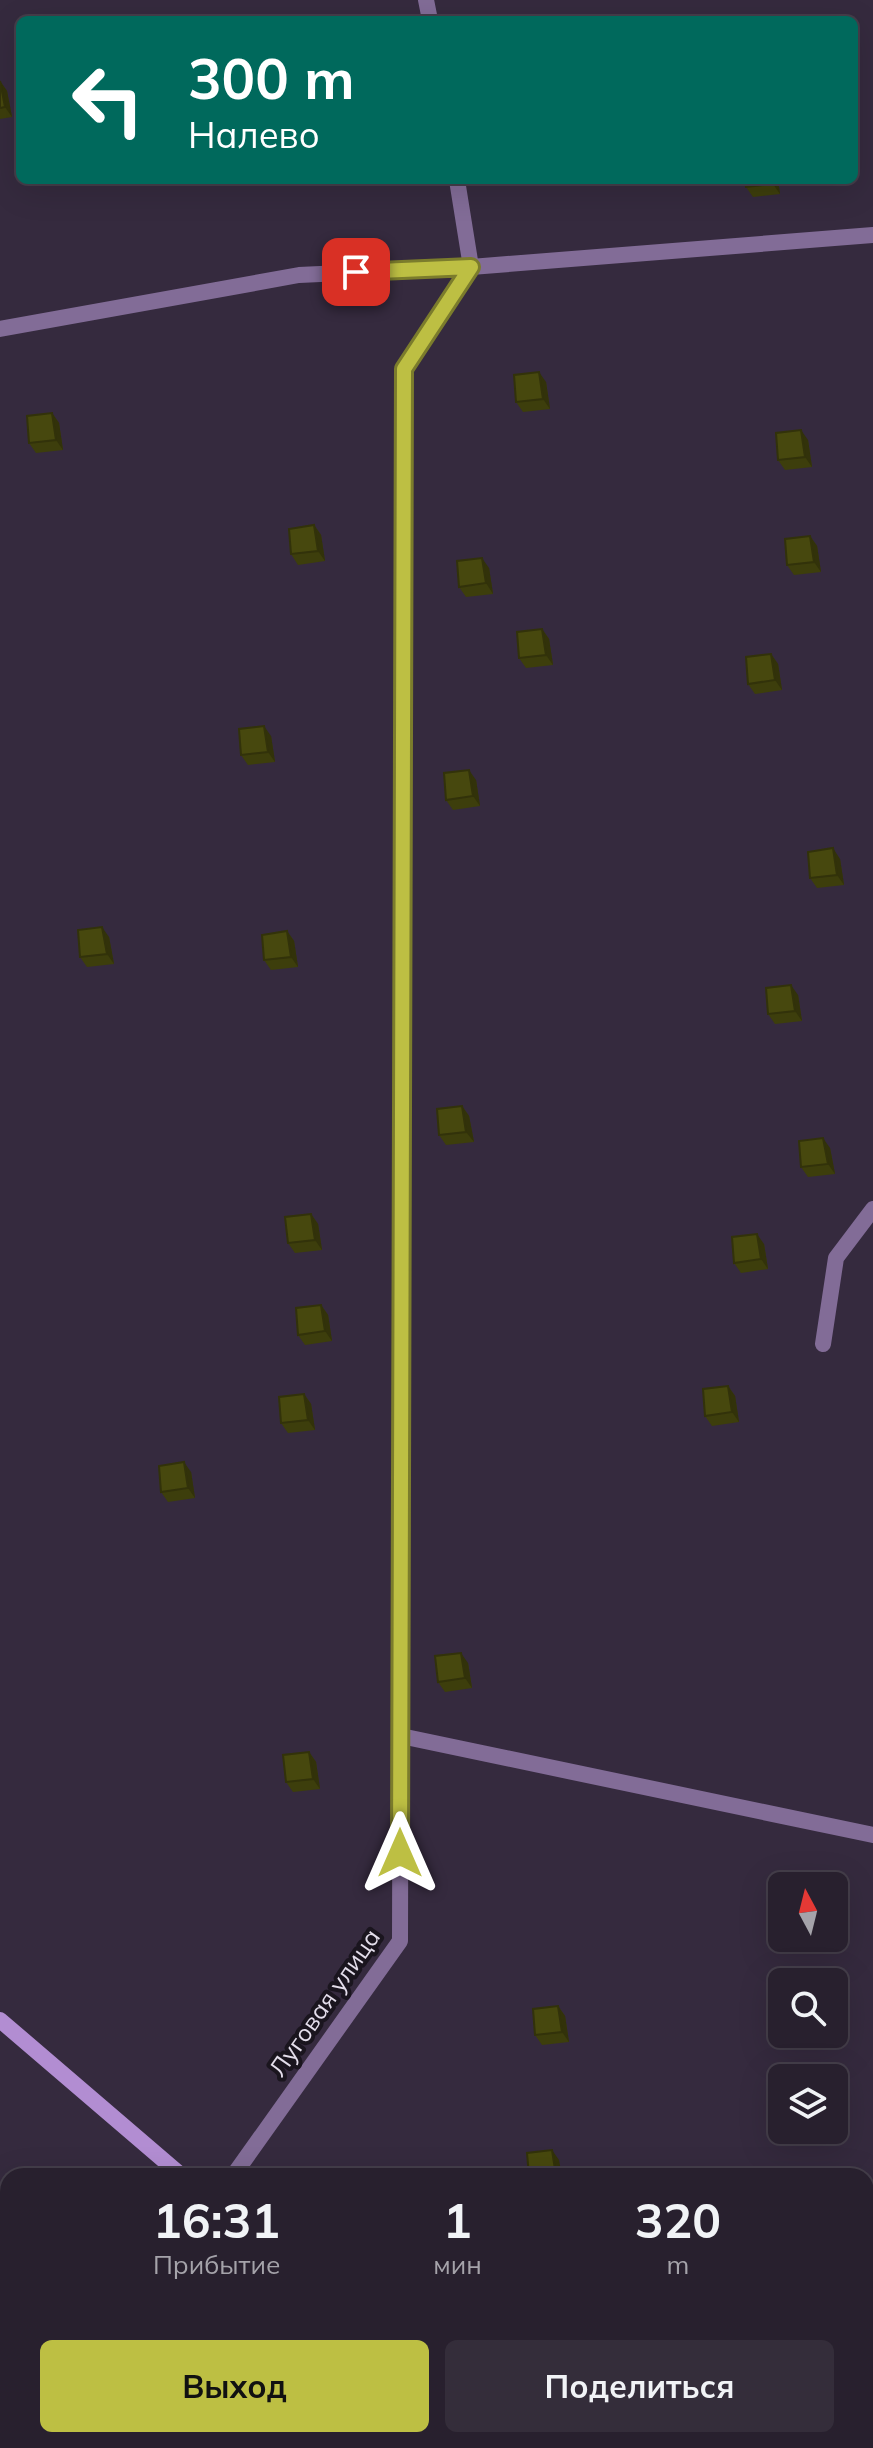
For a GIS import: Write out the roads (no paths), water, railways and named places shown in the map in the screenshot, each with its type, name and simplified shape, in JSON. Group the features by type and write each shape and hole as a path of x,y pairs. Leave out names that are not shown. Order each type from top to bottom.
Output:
{"main road":[{"path":"0,2020 173,2168"}],"street":[{"path":"458,184 471,267"},
{"path":"0,329 299,275 471,267 873,235"},
{"name":"Луговая улица","path":"239,2168 400,1941 404,369 471,267"},
{"path":"823,1344 836,1258 873,1209"},
{"path":"401,1736 873,1835"}]}
